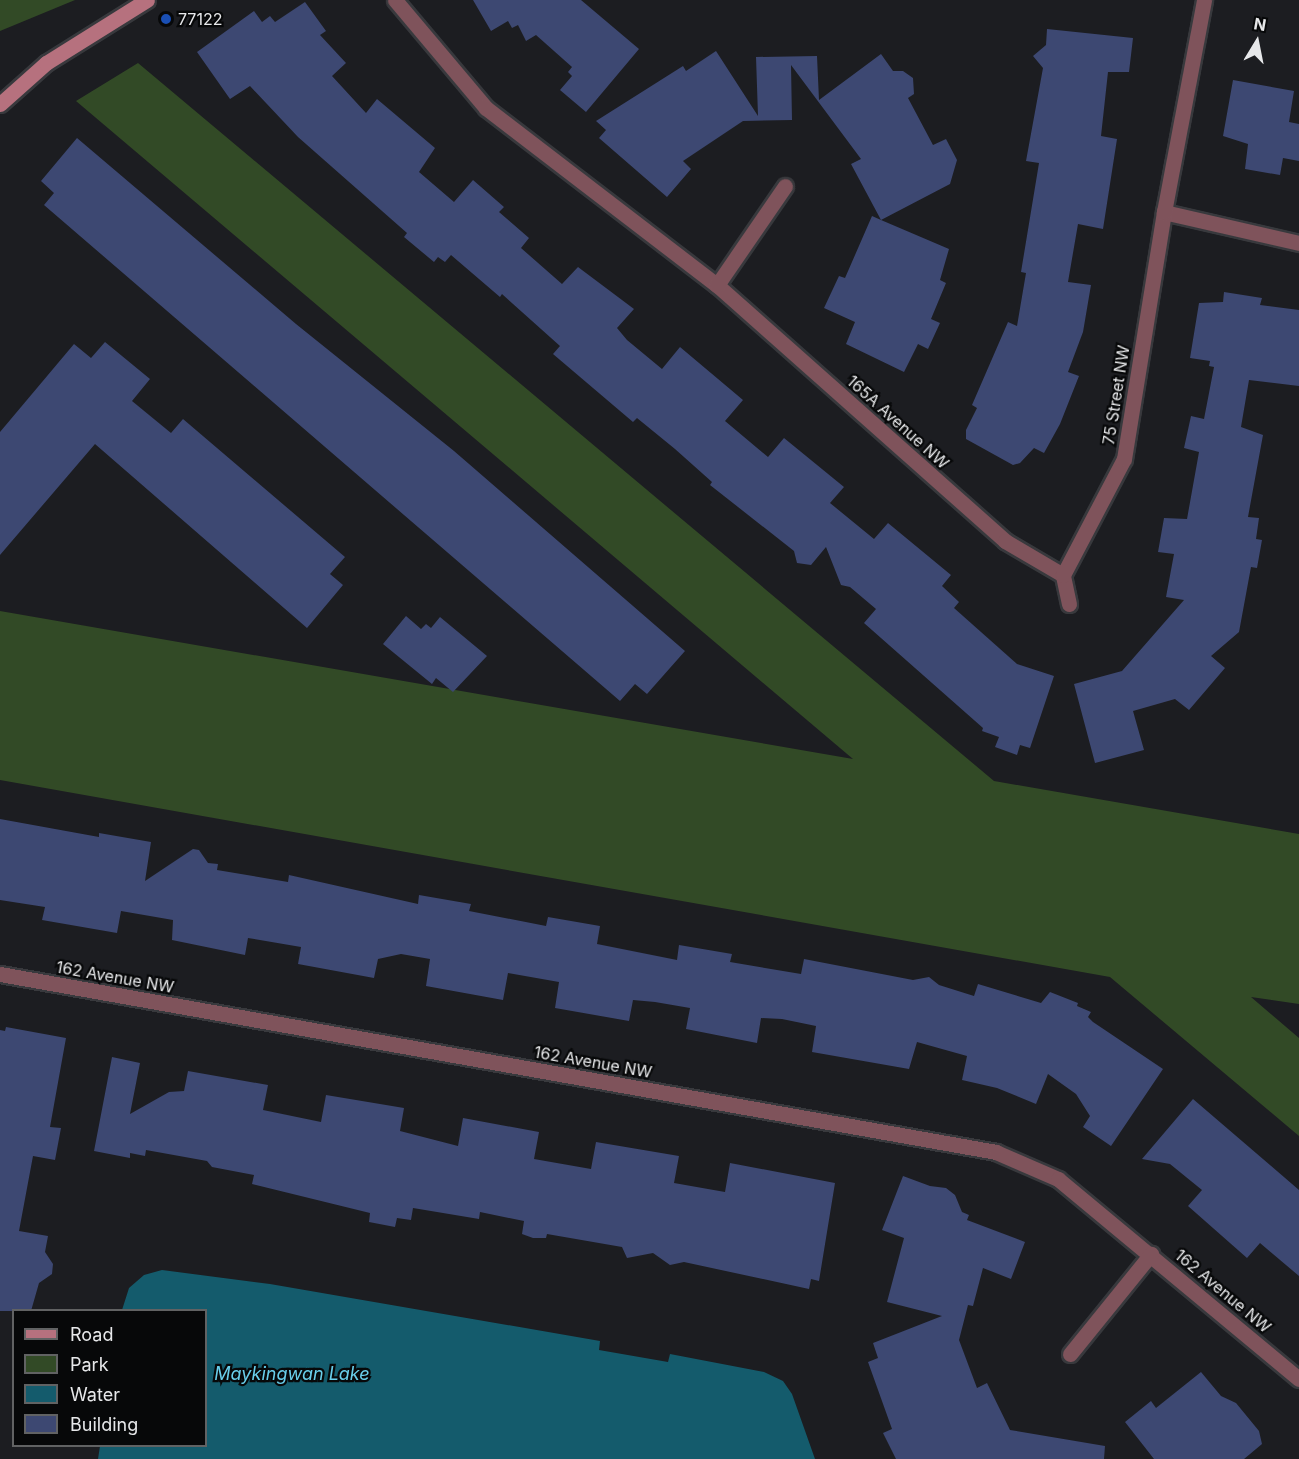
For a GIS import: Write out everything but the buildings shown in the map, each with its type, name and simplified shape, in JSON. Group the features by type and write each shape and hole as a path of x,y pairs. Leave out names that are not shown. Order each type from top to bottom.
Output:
{"street":[{"path":"0,104 46,63 147,0"},
{"name":"165A Avenue NW","path":"395,0 486,108 717,285 1005,541 1063,575"},
{"name":"75 Street NW","path":"1063,575 1124,459 1164,212 1204,0"},
{"path":"717,285 785,186"},
{"path":"1164,212 1299,243"},
{"path":"1063,575 1069,604"},
{"name":"162 Avenue NW","path":"0,974 996,1152 1058,1179 1299,1379"},
{"name":"162 Avenue NW","path":"1070,1354 1151,1254"}],"green space":[{"path":"0,0 75,0 0,31"},
{"path":"138,63 994,781 1299,834 1299,1004 1251,997 1299,1038 1299,1136 1110,977 0,780 0,611 853,759 76,101"}],"water":[{"name":"Maykingwan Lake","path":"162,1270 270,1284 600,1341 599,1350 668,1362 670,1354 764,1372 783,1381 792,1394 815,1459 98,1459 100,1447 207,1447 207,1309 122,1309 129,1288 144,1275"}],"place":[{"name":"77122","path":"166,19"}]}
